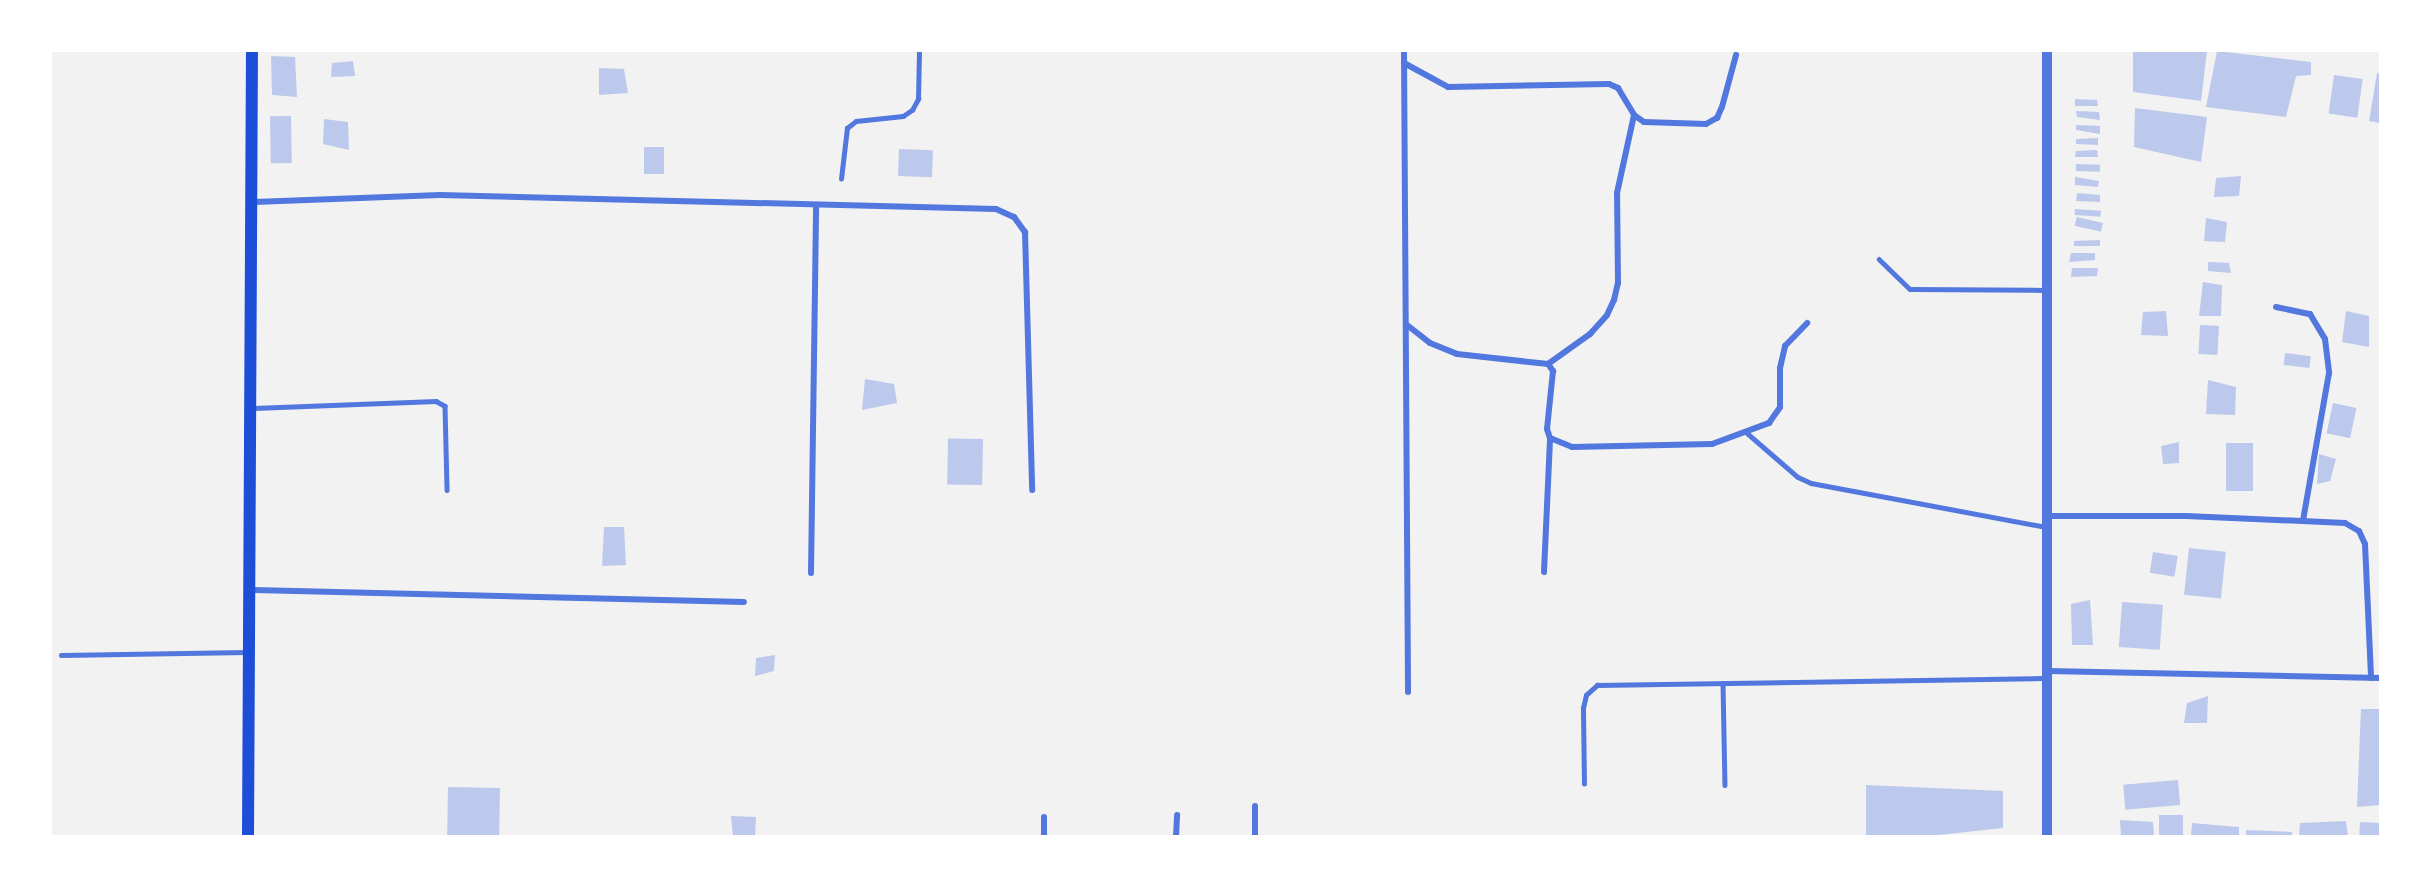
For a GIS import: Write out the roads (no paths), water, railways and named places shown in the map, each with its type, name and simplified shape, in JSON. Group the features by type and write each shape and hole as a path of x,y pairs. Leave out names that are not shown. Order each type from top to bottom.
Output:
{"main road":[{"path":"248,836 247,652 251,590 252,51"}],"street":[{"path":"1404,51 1408,692"},
{"path":"2047,51 2047,836"},
{"path":"1404,63 1448,87 1614,86 1634,115 1644,122 1706,124 1716,118 1736,55"},
{"path":"1407,325 1430,343 1466,356 1548,364 1590,334 1607,315 1618,283 1617,193 1634,115"},
{"path":"251,202 440,195 996,209 1014,217 1025,232 1032,490"},
{"path":"811,573 816,205"},
{"path":"2276,307 2310,314 2325,339 2329,372 2303,520"},
{"path":"1550,438 1572,447 1712,444 1747,433 1769,423 1779,407 1780,368 1785,345 1807,323"},
{"path":"1544,572 1550,438 1546,429 1553,371 1548,364"},
{"path":"2048,516 2303,520 2345,524 2359,531 2365,544 2366,650 2371,678"},
{"path":"251,590 744,602"},
{"path":"2048,674 2380,678"},
{"path":"1255,806 1255,836"},
{"path":"1176,836 1177,815"},
{"path":"1044,817 1044,836"}],"lane":[{"path":"841,179 847,128 856,122 903,116 912,110 918,99 919,51"},
{"path":"1879,259 1910,289 2047,290"},
{"path":"251,408 436,401 445,406 447,490"},
{"path":"1747,433 1798,477 1810,483 2048,528"},
{"path":"61,655 247,652"},
{"path":"1584,784 1583,708 1586,695 1597,685 2048,674"},
{"path":"1723,683 1725,785"}]}
